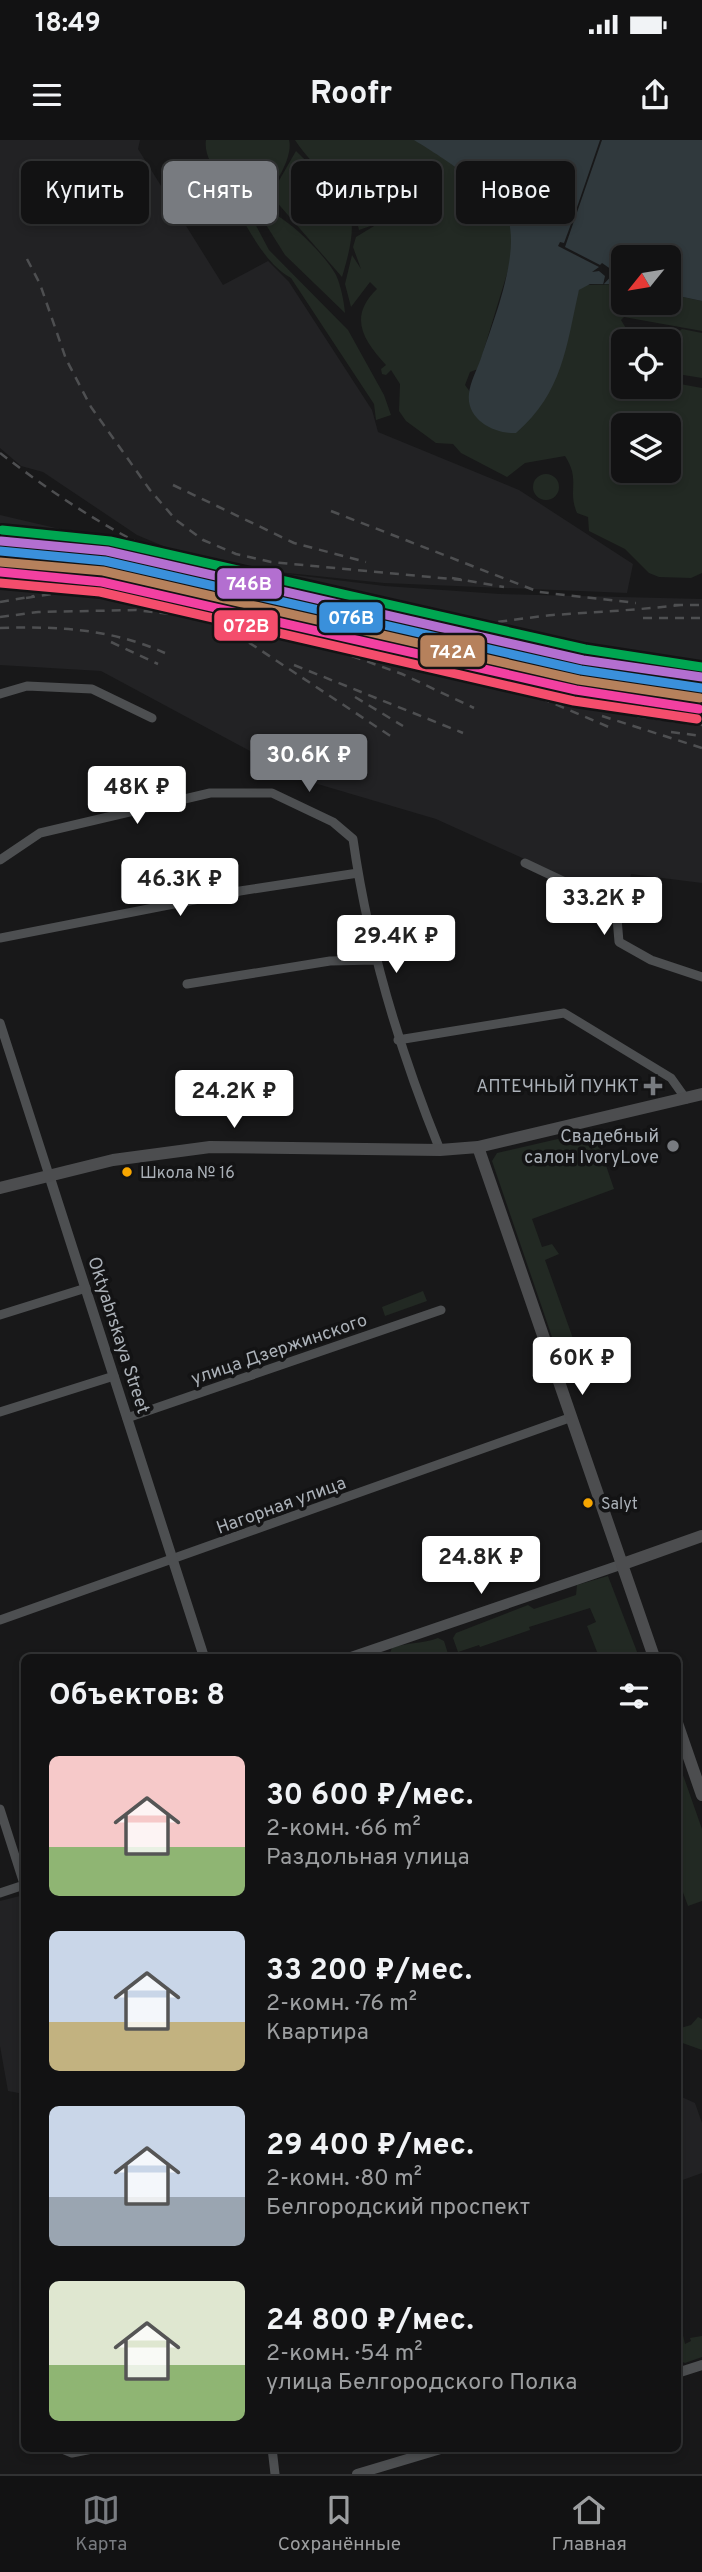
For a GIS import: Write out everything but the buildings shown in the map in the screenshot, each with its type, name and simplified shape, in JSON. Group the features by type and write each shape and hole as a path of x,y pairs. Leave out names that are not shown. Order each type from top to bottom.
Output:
{"main road":[{"path":"0,1188 157,1152 210,1147 440,1150 478,1147 702,1094"},
{"path":"478,1147 653,1654"},
{"path":"622,1564 702,1536"},
{"path":"681,1735 702,1795"}],"street":[{"path":"0,694 27,686 92,689 152,718"},
{"path":"0,860 40,833 209,793 272,793 333,822 353,839 376,960 398,1040 440,1150"},
{"path":"525,863 616,906 620,942 659,964 702,977"},
{"path":"0,938 240,891 358,873"},
{"path":"187,984 330,961 376,960"},
{"path":"398,1040 564,1013 671,1078 686,1099"},
{"name":"Oktyabrskaya Street","path":"0,1023 203,1654"},
{"path":"0,1315 86,1288"},
{"name":"улица Дзержинского","path":"127,1418 441,1310"},
{"path":"0,1412 114,1376"},
{"name":"Нагорная улица","path":"0,1620 173,1561 572,1417"},
{"path":"360,1654 622,1564"},
{"path":"0,1809 21,1875"},
{"path":"0,1893 21,1885"},
{"path":"681,2372 702,2365"},
{"path":"272,2452 275,2474"},
{"path":"357,2474 431,2452"}],"shaded area":[{"path":"0,140 140,140 138,149 146,161 21,161 21,224 149,224 149,167 163,189 163,224 185,224 223,285 268,261 289,282 372,410 378,432 519,490 633,564 627,593 384,583 212,565 385,586 500,594 702,599 702,883 631,874 626,905 436,819 304,780 101,671 0,665 0,515 201,562 137,535 43,472 21,466 0,448"},
{"path":"206,140 289,140 290,147 277,180 277,161 210,161"},
{"path":"295,140 437,140 459,161 456,161 456,224 506,224 514,229 516,244 478,369 470,372 465,385 473,396 567,322 579,290 585,285 611,284 611,315 681,315 681,297 702,301 702,331 624,317 621,320 626,329 611,329 611,399 681,399 681,384 702,388 702,573 691,578 659,577 649,573 625,549 589,531 588,517 577,513 574,505 572,472 565,456 525,463 507,477 461,453 453,444 436,443 406,421 399,411 400,384 391,370 386,375 382,374 381,369 386,365 371,347 362,328 363,309 377,289 370,282 351,307 345,284 352,255 361,269 353,247 356,237 377,224 442,224 442,161 313,161"},
{"path":"414,140 702,140 702,301 681,297 681,245 611,245 611,284 590,284 579,290 566,349 544,401 516,433 491,428 472,411 469,394 504,288 511,251 509,224 575,224 575,161 456,161 456,168"},
{"path":"296,151 307,161 291,161 291,218 277,202 277,184"},
{"path":"277,216 305,237 331,267 338,279 345,313 285,255 266,224 277,224"},
{"path":"245,224 255,224 269,250 348,330 384,395 391,415 376,420 374,404 291,278 261,249"},
{"path":"296,224 351,224 349,252 342,277"},
{"path":"357,224 376,224 359,230"},
{"path":"681,330 702,333 702,378 681,375"},
{"path":"546,474 555,478 559,487 555,496 546,500 537,496 533,487 537,478"},
{"path":"588,1132 596,1136 614,1189 532,1219 542,1247 552,1244 559,1254 545,1260 585,1372 600,1368 596,1373 572,1381 566,1378 492,1161 497,1153"},
{"path":"423,1291 427,1301 385,1316 382,1307"},
{"path":"608,1576 638,1654 598,1654 587,1626 596,1622 590,1608 529,1627 530,1630 480,1647 479,1645 458,1652 453,1638 456,1633 528,1605 534,1609 576,1595 577,1585"},
{"path":"438,1638 444,1641 448,1654 390,1654 392,1648"},
{"path":"681,1769 702,1829 702,1901 688,1906 681,1887"},
{"path":"21,1896 21,2093 8,2091 0,2046 0,1901"},
{"path":"698,2017 702,2019 702,2050 681,2042 681,2028 691,2025"},
{"path":"681,2097 695,2103 702,2123 702,2173 681,2181"},
{"path":"681,2330 685,2344 691,2341 690,2338 702,2336 702,2357 685,2363 681,2361"}],"pier":[{"path":"600,140 602,140 575,218"},
{"path":"573,224 565,247 600,265 602,263 611,269 611,276 603,285 605,276 599,271 592,272 599,267 558,246 560,242 564,243"}],"railway":[{"path":"27,259 40,284 66,359 91,407 150,490 176,520 203,540 236,554 271,562 462,580"},
{"path":"0,453 86,513 131,539 178,561"},
{"path":"173,485 294,543 366,562"},
{"path":"331,511 539,592 636,603"},
{"path":"0,528 162,565"},
{"path":"170,558 345,603 452,623 490,623 681,605"},
{"path":"452,578 504,587"},
{"path":"26,598 58,593 130,594 192,601 249,618 504,678 553,696"},
{"path":"0,602 34,596"},
{"path":"674,605 702,605"},
{"path":"0,617 38,612 136,610 196,617 230,630 395,739"},
{"path":"643,618 702,618"},
{"path":"0,628 43,628 105,634 165,653"},
{"path":"111,642 158,664"},
{"path":"427,648 460,659"},
{"path":"333,650 361,655"},
{"path":"352,656 402,674 474,708"},
{"path":"565,660 702,671"},
{"path":"294,665 463,733"},
{"path":"546,687 636,716 702,725"},
{"path":"355,697 403,726"},
{"path":"541,698 611,728"},
{"path":"602,716 702,748"},
{"path":"671,732 702,736"}],"transit line":[{"path":"2,530 110,541 585,649 702,667"},
{"name":"746В","path":"1,541 107,551 583,660 702,677"},
{"name":"076В","path":"0,551 105,561 581,670 702,688"},
{"name":"742А","path":"0,562 103,571 579,680 700,698"},
{"path":"0,572 102,582 576,690 699,709"},
{"name":"072В","path":"0,583 100,592 574,701 697,719"}],"place":[{"name":"АПТЕЧНЫЙ ПУНКТ","path":"653,1086"},
{"name":"Свадебный салон IvoryLove","path":"673,1146"},
{"name":"Школа № 16","path":"127,1172"},
{"name":"Salyt","path":"588,1503"}]}
